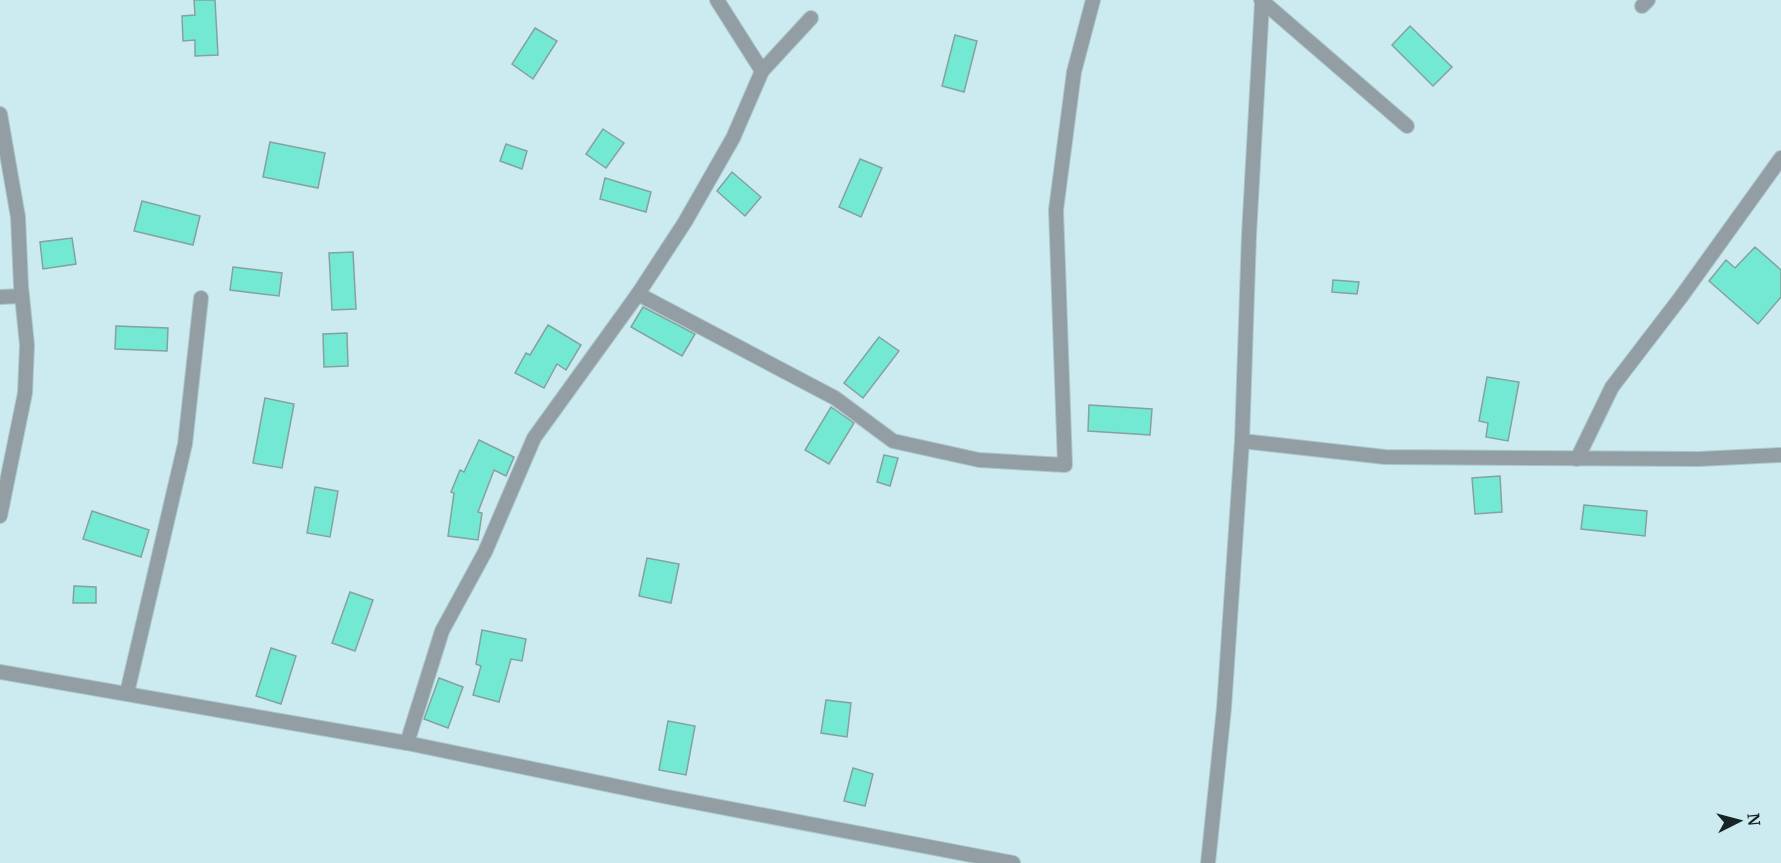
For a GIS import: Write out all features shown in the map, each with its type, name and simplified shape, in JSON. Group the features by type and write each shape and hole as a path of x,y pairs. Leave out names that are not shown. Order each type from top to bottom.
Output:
{"street":[{"path":"717,0 762,71"},
{"path":"638,294 835,398 893,441 979,460 1065,465 1056,210 1074,72 1093,0"},
{"path":"1261,1 1407,126"},
{"path":"1208,863 1224,708 1242,441 1249,235 1261,1"},
{"path":"407,743 442,631 485,552 534,438 638,294 685,222 733,138 762,71 811,18"},
{"path":"0,114 18,217 27,345 25,393 0,516"},
{"path":"1578,459 1612,387 1681,297 1781,158"},
{"path":"0,297 22,296"},
{"path":"127,693 185,444 201,298"},
{"path":"1242,441 1385,456 1699,459 1781,455"},
{"path":"0,672 407,743 679,800 1013,863"}],"building":[{"path":"194,0 215,0 218,55 195,56 195,40 183,41 182,16 195,15"},
{"path":"1410,26 1452,67 1433,86 1392,45"},
{"path":"535,28 557,41 533,79 512,64"},
{"path":"955,35 977,41 964,92 942,86"},
{"path":"603,129 624,143 606,168 586,154"},
{"path":"270,142 325,153 318,188 263,177"},
{"path":"506,144 527,151 522,169 500,161"},
{"path":"860,159 882,168 861,217 839,207"},
{"path":"732,172 761,197 745,216 717,191"},
{"path":"605,178 651,192 646,212 600,199"},
{"path":"142,201 200,216 193,245 134,231"},
{"path":"72,238 76,264 43,269 40,242"},
{"path":"1755,247 1781,270 1781,297 1758,324 1709,281 1726,260 1735,268"},
{"path":"353,252 356,309 332,310 329,253"},
{"path":"233,267 282,273 279,296 230,290"},
{"path":"1333,280 1359,282 1357,294 1332,292"},
{"path":"643,307 695,334 682,356 631,327"},
{"path":"548,325 581,345 566,370 557,364 544,388 515,373 526,353 530,355"},
{"path":"116,326 168,328 167,351 115,349"},
{"path":"347,333 348,366 324,367 323,334"},
{"path":"879,337 899,351 863,398 844,383"},
{"path":"1487,377 1519,382 1508,441 1486,437 1488,423 1479,421"},
{"path":"265,398 294,404 282,468 253,463"},
{"path":"1089,405 1152,409 1150,435 1088,431"},
{"path":"831,407 854,423 829,464 805,450"},
{"path":"479,440 514,457 506,476 494,470 478,512 482,513 478,540 448,536 454,493 451,492 460,470 464,472"},
{"path":"884,455 898,458 890,486 877,482"},
{"path":"1500,476 1502,512 1475,514 1472,478"},
{"path":"315,487 338,491 330,537 307,533"},
{"path":"1584,505 1647,511 1645,536 1581,529"},
{"path":"92,511 149,530 141,557 83,539"},
{"path":"647,558 679,564 671,603 639,596"},
{"path":"74,586 96,587 96,603 73,603"},
{"path":"350,592 373,600 355,651 332,643"},
{"path":"482,630 526,639 522,661 511,659 499,702 473,695 481,666 476,664"},
{"path":"271,648 296,656 281,704 256,696"},
{"path":"439,678 463,687 448,728 424,719"},
{"path":"826,700 851,703 847,737 821,733"},
{"path":"668,721 695,726 686,775 659,770"},
{"path":"853,768 873,774 865,806 844,801"}]}
